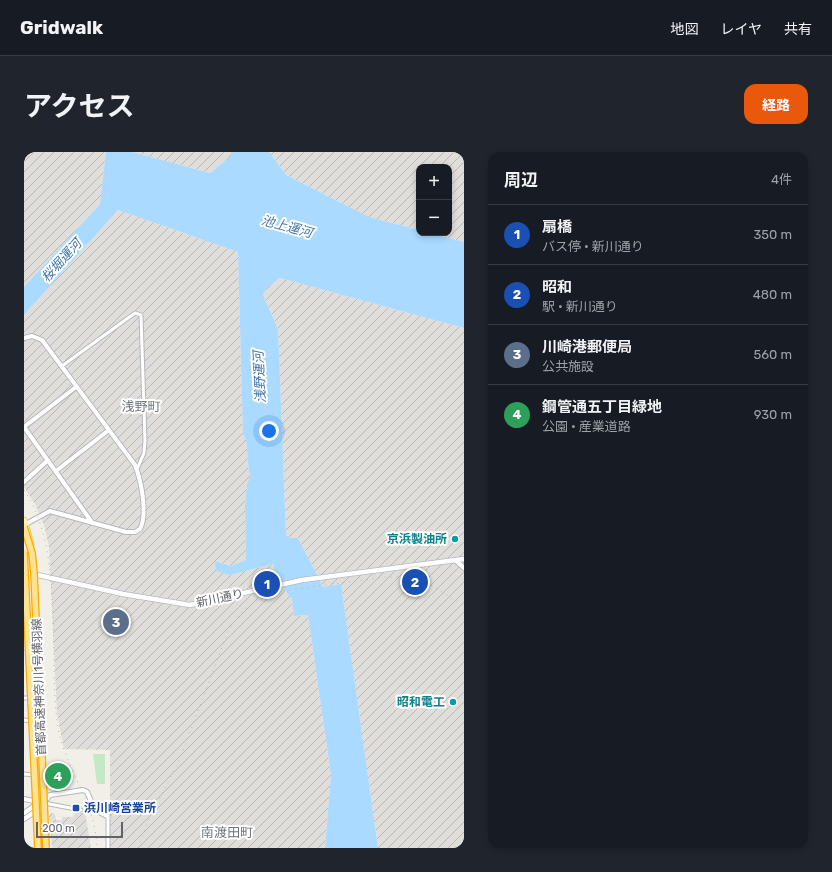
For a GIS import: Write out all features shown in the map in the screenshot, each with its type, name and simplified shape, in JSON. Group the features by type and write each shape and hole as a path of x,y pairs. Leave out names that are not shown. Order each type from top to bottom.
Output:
{"highway":[{"name":"首都高速神奈川1号横羽線","path":"24,524 32,553 46,848"},
{"name":"首都高速神奈川1号横羽線","path":"24,552 40,848"},
{"path":"27,589 35,685 41,717"},
{"path":"34,591 33,623 38,758 37,786"}],"main road":[{"path":"24,524 33,553 36,575 41,717 39,820 40,848"},
{"name":"新川通り","path":"24,572 190,605 279,585 346,574 464,559"},
{"path":"24,565 26,649 31,698 31,720 37,786 46,848"}],"street":[{"path":"62,366 135,313 141,315 145,441 144,453 137,469"},
{"path":"24,338 32,336 42,340 137,469 141,480 143,517 140,529 134,532 126,532 50,511 24,524"},
{"path":"76,387 24,427 91,522"},
{"path":"56,471 109,430"},
{"path":"24,482 48,460"},
{"path":"455,560 464,568"},
{"path":"418,565 421,586"},
{"path":"26,649 38,651"},
{"path":"24,698 31,698"},
{"path":"24,720 31,720"},
{"path":"24,774 36,775"},
{"path":"24,819 50,795 85,790 95,810 107,816"},
{"path":"24,799 40,805 81,810"},
{"path":"108,804 108,848"},
{"path":"24,814 40,805"},
{"path":"30,815 39,820"}],"shaded area":[{"path":"24,152 106,152 100,204 24,287"},
{"path":"132,152 231,152 231,156 210,173"},
{"path":"269,152 464,152 464,242 441,236 452,236 452,164 416,164 416,229 369,217 286,175"},
{"path":"118,210 238,252 243,434 246,439 249,472 251,475 247,484 245,506 246,560 231,566 216,561 230,575 273,564 277,581 292,599 294,616 308,615 331,775 325,848 110,848 110,750 64,749 57,714 49,547 44,525 36,506 24,487 24,315"},
{"path":"280,278 464,328 464,848 378,848 341,585 323,587 298,538 289,538 286,535 278,329 263,295 268,287"},
{"path":"76,811 79,813 85,812 91,848 52,848 49,816 51,813 55,814 56,820 62,820 62,817 73,817"}],"green space":[{"path":"93,754 105,754 105,784 97,784"},
{"path":"65,769 71,780 64,783 48,783 48,772"}],"water":[{"path":"106,152 132,152 210,173 231,156 231,152 269,152 286,175 369,217 416,229 416,236 441,236 464,242 464,328 280,278 268,287 263,295 278,329 286,535 289,538 298,538 323,587 341,584 378,848 325,848 331,775 308,615 294,616 292,599 277,581 273,564 230,575 216,571 215,561 231,566 246,560 245,506 247,484 251,475 249,472 246,439 243,434 238,252 118,210 24,315 24,287 100,204"}],"railway":[{"path":"24,490 37,515 45,543 50,574 53,605 55,700 58,729 62,744 92,817 97,848"},
{"path":"138,848 149,819 179,761 227,634 237,618 249,606 264,597 281,591 385,577 416,579 431,585 464,606"}],"place":[{"name":"京浜製油所","path":"455,539"},
{"name":"昭和","path":"415,582"},
{"name":"扇橋","path":"267,584"},
{"name":"川崎港郵便局","path":"116,622"},
{"name":"昭和電工","path":"453,702"},
{"name":"鋼管通五丁目緑地","path":"58,776"},
{"name":"浜川崎営業所","path":"76,808"}],"district":[{"name":"浅野町","path":"141,406"},
{"name":"南渡田町","path":"227,832"}],"water label":[{"name":"池上運河","path":"287,226"},
{"name":"桜堀運河","path":"61,260"},
{"name":"浅野運河","path":"259,377"}]}
